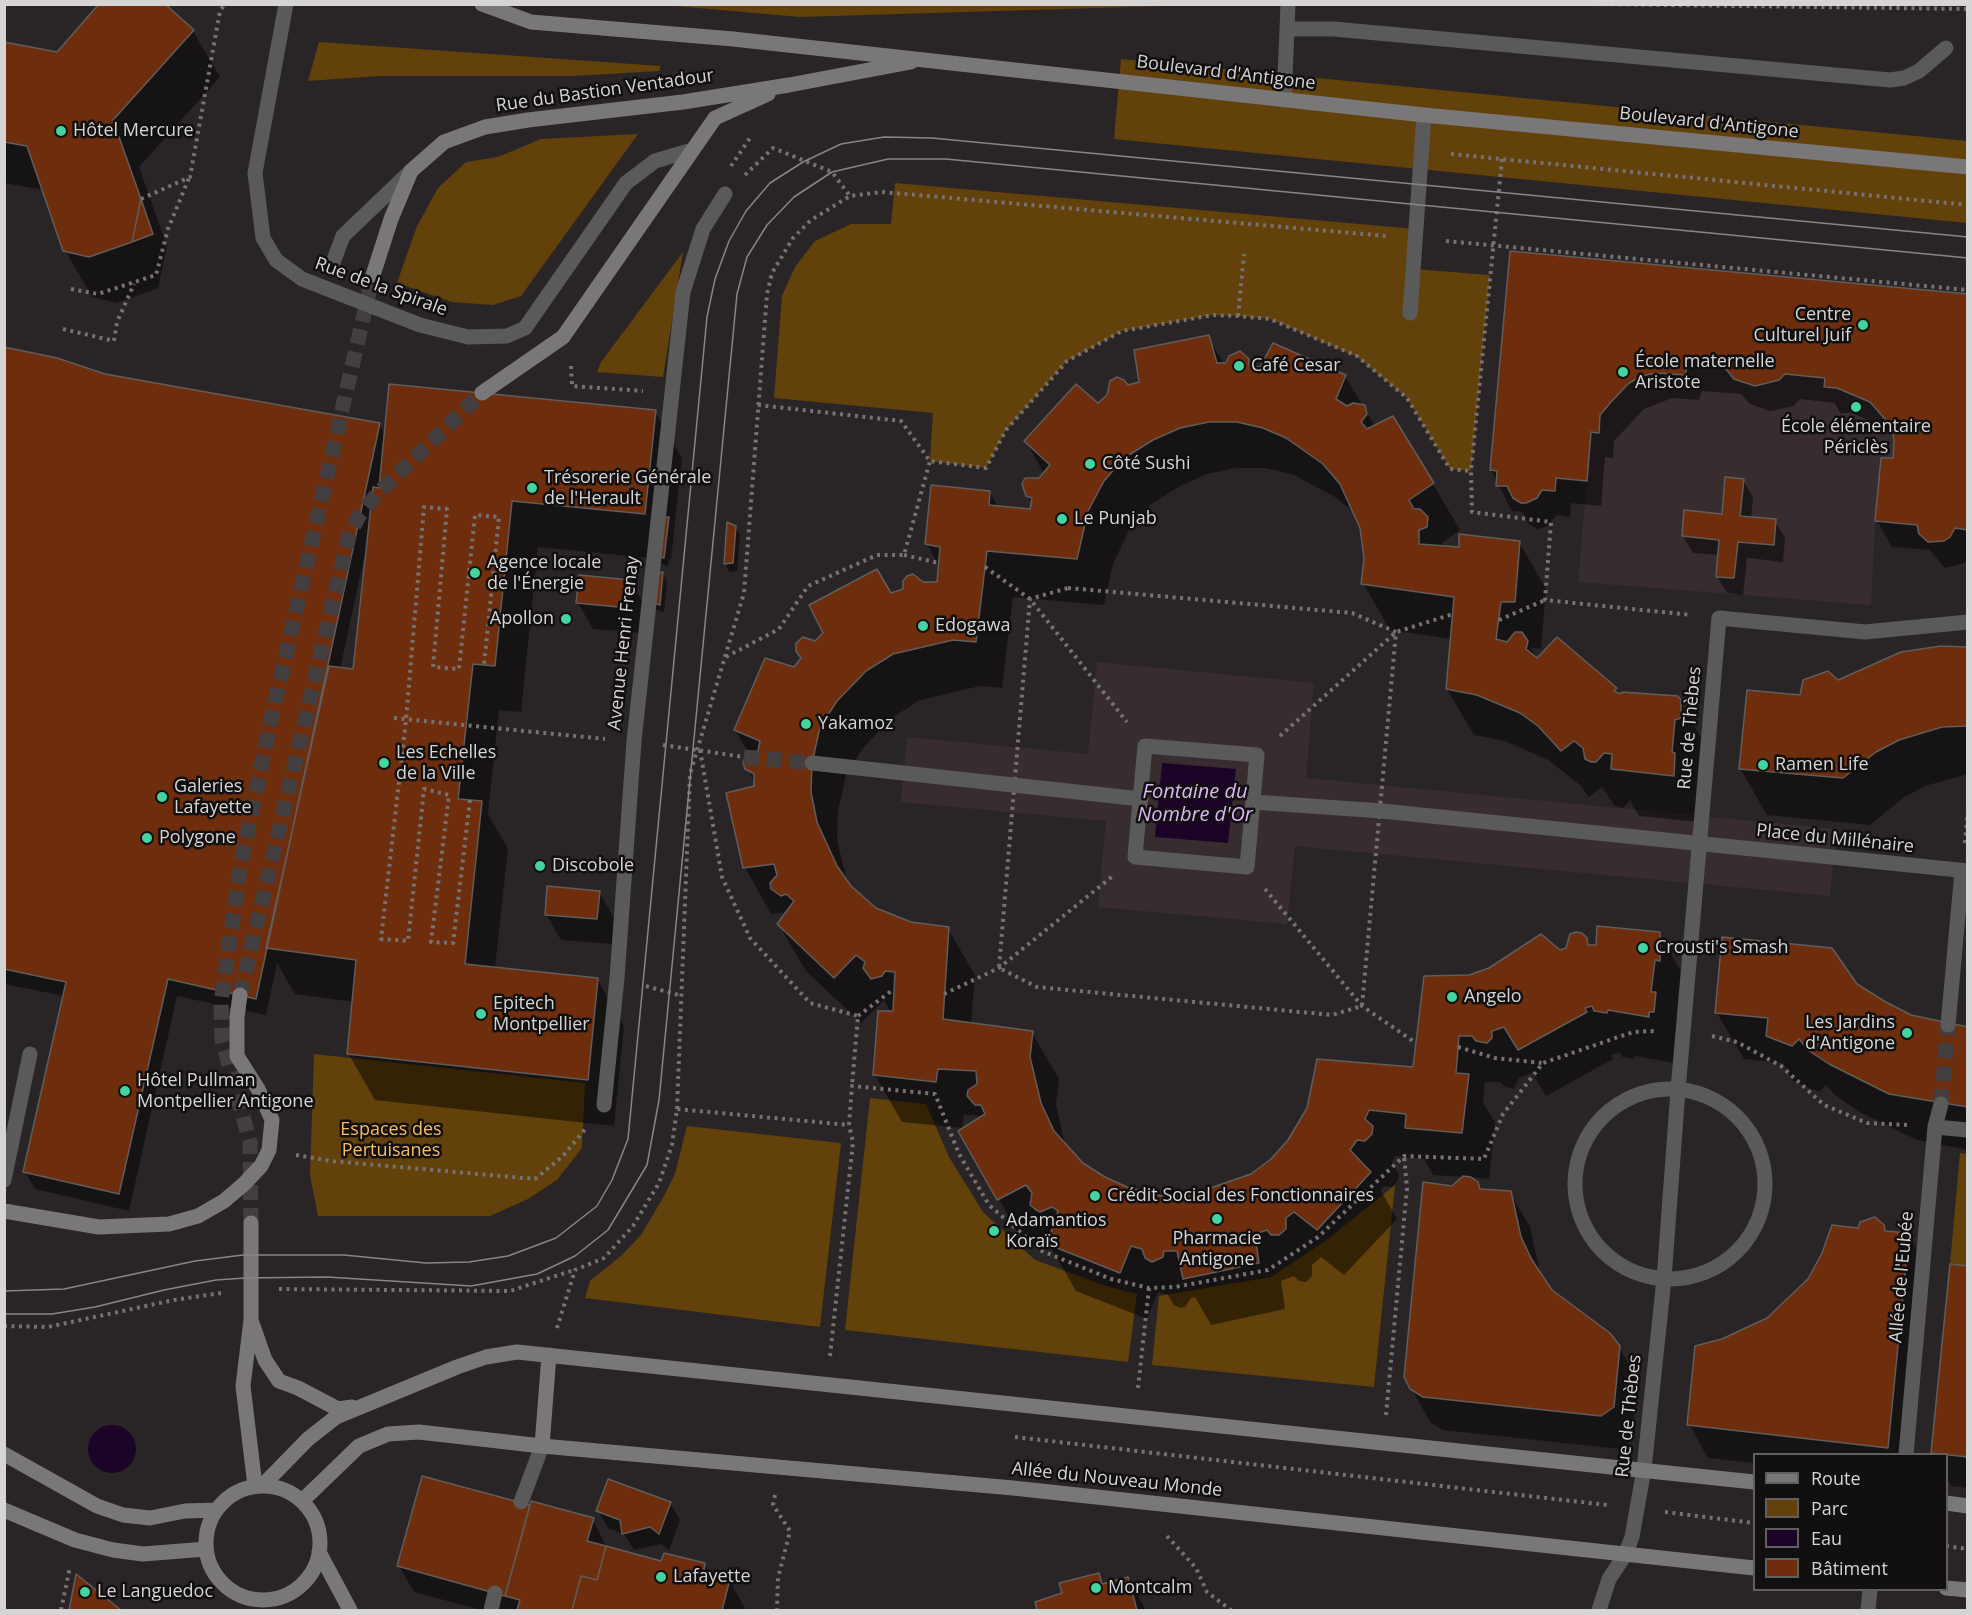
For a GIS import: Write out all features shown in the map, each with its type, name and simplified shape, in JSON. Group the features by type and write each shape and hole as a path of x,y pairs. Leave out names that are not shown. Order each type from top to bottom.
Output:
{"street":[{"name":"Rue de la Spirale","path":"286,4 255,173 263,238 276,260 302,279 420,325 468,337 507,336 525,328 626,183 655,161 689,151"},
{"name":"Boulevard d'Antigone","path":"482,4 531,22 744,40 1424,115 1968,167"},
{"path":"1284,100 1288,4"},
{"path":"1287,29 1334,29 1890,80 1904,78 1919,71 1946,48"},
{"name":"Rue du Bastion Ventadour","path":"373,275 391,219 411,171 444,142 485,127 789,86 926,59"},
{"path":"482,393 563,337 689,151 715,118 789,86"},
{"path":"1410,313 1424,115"},
{"path":"333,265 343,236 411,171"},
{"name":"Avenue Henri Frenay","path":"604,1105 617,978 633,741 683,292 703,229 725,194"},
{"path":"1719,618 1865,632 1968,622"},
{"name":"Rue de Thèbes","path":"1625,1555 1638,1509 1644,1469 1664,1279 1681,1030 1719,618"},
{"path":"1145,746 1257,755 1247,867 1135,857 1145,746"},
{"path":"812,763 1141,799"},
{"name":"Place du Millénaire","path":"1253,801 1382,811 1965,871"},
{"path":"1948,1025 1965,871"},
{"path":"4,1211 99,1227 169,1224 198,1216 224,1201 244,1184 261,1166 269,1150 272,1120 258,1089 237,1056 237,1017 240,995"},
{"path":"4,1180 30,1054"},
{"path":"1678,1090 1702,1095 1724,1106 1742,1123 1755,1143 1763,1166 1764,1191 1760,1215 1749,1238 1732,1256 1712,1270 1689,1277 1664,1279 1632,1271 1617,1263 1598,1246 1584,1226 1576,1203 1575,1177 1584,1145 1591,1131 1608,1112 1629,1098 1653,1091 1678,1090"},
{"name":"Allée de l'Eubée","path":"1906,1453 1935,1127 1941,1104"},
{"path":"1935,1127 1968,1130"},
{"path":"251,1223 251,1320 243,1386 259,1486"},
{"path":"251,1320 265,1360 279,1381 298,1388 338,1409 377,1402"},
{"path":"259,1486 308,1439 336,1417 457,1367 486,1357 517,1352 1753,1482"},
{"path":"521,1502 542,1446 549,1355"},
{"name":"Allée du Nouveau Monde","path":"302,1501 359,1446 388,1434 419,1432 542,1446 1142,1502 1753,1568"},
{"path":"4,1454 98,1506 123,1515 150,1518 185,1511 216,1510"},
{"path":"259,1486 290,1492 302,1501 313,1515 319,1533 319,1552 314,1569 304,1582 290,1593 274,1599 257,1599 238,1594 222,1583 211,1568 206,1549 209,1522 216,1510 240,1490 259,1486"},
{"path":"1948,1503 1968,1506"},
{"path":"4,1510 75,1540 113,1550 143,1554 206,1549"},
{"path":"319,1552 350,1611"},
{"path":"1599,1611 1609,1579 1625,1555"},
{"path":"1948,1588 1968,1590"},
{"path":"1868,1611 1870,1591"},
{"path":"491,1611 495,1593"},
{"path":"257,1599 268,1611"}],"path":[{"path":"71,289 98,294 135,284 156,275 168,229 190,177 220,11 225,4"},
{"path":"1590,4 1968,9"},
{"path":"729,168 753,134"},
{"path":"725,194 773,148 832,172 850,196"},
{"path":"1420,150 1968,206"},
{"path":"1502,159 1471,471 1472,512 1551,522 1545,600"},
{"path":"141,199 190,177"},
{"path":"273,1289 510,1291 604,1258 633,1226 659,1183 672,1144 677,1109 690,774 744,593 766,294 772,273 793,238 811,220 850,196 882,192 917,194 1968,290"},
{"path":"1238,316 1244,255"},
{"path":"63,329 114,341 117,322 135,284"},
{"path":"757,405 901,421 930,461 986,468 1006,430 1066,361 1122,331 1213,315 1238,316 1270,320 1357,357 1407,398 1450,469 1471,471"},
{"path":"572,386 671,393"},
{"path":"904,555 930,461"},
{"path":"470,800 453,943 431,942 449,795 424,789 408,941 381,939 406,720 424,507 447,509 433,667 459,669 475,515 500,517 484,665"},
{"path":"726,658 779,629 808,586 877,555 904,555 939,563"},
{"path":"985,567 1030,599 1145,746"},
{"path":"1030,599 1068,588 1352,613 1396,632"},
{"path":"1498,620 1545,600 1719,618"},
{"path":"1257,755 1396,632 1453,614"},
{"path":"394,718 468,725"},
{"path":"699,749 722,877 750,938 810,1003 858,1016"},
{"path":"944,994 999,969 1135,857"},
{"path":"1247,867 1362,1005 1416,1042"},
{"path":"999,969 1036,987 1332,1015 1362,1005"},
{"path":"617,978 682,996"},
{"path":"827,1384 853,1142 849,1125 858,1016 894,989"},
{"path":"1458,1047 1496,1058 1543,1064 1633,1032 1681,1030 1737,1042 1781,1066 1824,1105 1867,1123 1935,1127"},
{"path":"852,1086 934,1094 959,1154 989,1205 1042,1251 1111,1279 1149,1288 1175,1287 1268,1270 1318,1238 1404,1156 1484,1159 1503,1114 1543,1064"},
{"path":"331,1161 534,1179 563,1156 604,1105"},
{"path":"677,1109 849,1125"},
{"path":"1383,1442 1407,1188 1404,1156"},
{"path":"549,1355 575,1270"},
{"path":"1135,1416 1149,1288"},
{"path":"4,1326 48,1327 174,1300 225,1292"},
{"path":"1009,1436 1753,1523"},
{"path":"777,1467 773,1505 790,1531 778,1578 777,1611"},
{"path":"1142,1502 1154,1525 1176,1543 1196,1568 1207,1592 1231,1611"},
{"path":"62,1611 75,1540"},
{"path":"1948,1546 1968,1549"}],"shaded area":[{"path":"1510,251 1967,294 1967,530 1955,528 1950,537 1944,541 1928,542 1919,534 1917,525 1875,522 1871,605 1578,582 1587,481 1557,478 1555,491 1542,490 1537,498 1521,503 1513,498 1507,487 1496,486 1497,471 1490,470"},
{"path":"1097,662 1314,683 1306,778 1836,829 1830,896 1295,846 1287,924 1098,907 1106,821 901,802 907,737 1088,754"}],"green space":[{"path":"664,5 1195,5 800,17"},
{"path":"319,42 661,66 659,71 574,76 379,76 308,81"},
{"path":"1121,59 1967,141 1967,223 1114,139"},
{"path":"638,134 521,296 493,305 452,302 397,283 417,226 438,188 466,162 498,157 541,139"},
{"path":"895,183 1416,229 1413,269 1490,275 1471,471 1450,469 1407,398 1357,357 1270,319 1213,315 1122,331 1067,361 1006,430 986,468 930,461 933,413 774,398 782,296 795,267 815,241 851,224 891,224"},
{"path":"683,252 663,377 597,372 601,362"},
{"name":"Espaces des Pertuisanes","path":"314,1054 585,1083 582,1148 557,1180 528,1199 490,1216 318,1216 310,1175"},
{"path":"870,1098 926,1104 949,1157 983,1212 1035,1260 1109,1287 1137,1294 1128,1362 845,1330"},
{"path":"687,1126 841,1143 820,1327 585,1298 590,1281 622,1255 641,1235 663,1198 675,1174"},
{"path":"1960,1153 1967,1154 1967,1266 1950,1264"},
{"path":"1395,1185 1374,1387 1152,1365 1159,1296 1271,1277 1324,1242"}],"water":[{"name":"Fontaine du Nombre d'Or","path":"1162,763 1236,769 1228,843 1155,837"},
{"path":"107,1425 117,1425 132,1435 136,1449 132,1463 126,1469 117,1473 107,1473 92,1463 88,1454 88,1444 98,1429"}],"building":[{"name":"Hôtel Mercure","path":"99,4 165,4 194,30 113,120 141,199 132,242 89,257 63,251 27,146 4,142 4,42 57,52"},
{"path":"141,199 153,234 132,242"},
{"path":"1510,251 1968,294 1968,530 1955,528 1950,537 1944,541 1928,542 1919,534 1917,525 1875,521 1881,458 1893,458 1894,441 1892,427 1870,402 1837,388 1824,387 1825,378 1785,374 1779,380 1755,386 1734,379 1725,368 1687,366 1685,375 1657,373 1642,376 1629,383 1600,415 1599,433 1591,432 1587,481 1556,478 1555,491 1542,490 1537,498 1521,503 1513,498 1507,486 1496,486 1497,471 1490,470"},
{"path":"1209,335 1217,363 1226,363 1229,356 1240,351 1249,359 1249,366 1260,367 1273,343 1346,375 1336,399 1347,406 1353,403 1365,405 1367,414 1361,422 1367,429 1393,416 1434,483 1409,500 1414,509 1420,509 1428,517 1427,527 1419,530 1419,544 1459,547 1459,534 1520,541 1515,602 1501,602 1496,639 1507,642 1515,632 1522,632 1528,641 1526,649 1537,658 1557,637 1617,688 1614,691 1621,694 1622,692 1678,696 1681,700 1681,718 1675,720 1672,752 1675,753 1674,776 1611,769 1612,754 1604,753 1596,762 1591,762 1585,759 1583,748 1574,741 1561,751 1538,726 1520,713 1477,695 1446,689 1454,597 1361,584 1364,558 1360,528 1340,484 1323,464 1286,438 1263,428 1237,422 1209,422 1180,428 1153,440 1124,458 1104,481 1088,511 1077,559 987,551 976,642 953,640 893,654 866,671 837,701 820,727 812,763 811,792 817,822 837,866 851,886 876,908 911,922 949,927 943,1019 1033,1031 1030,1057 1041,1103 1054,1131 1083,1163 1127,1187 1162,1196 1193,1194 1251,1174 1271,1159 1288,1140 1307,1108 1317,1059 1413,1067 1424,976 1469,975 1489,968 1541,934 1560,950 1566,948 1570,934 1576,932 1582,933 1587,938 1588,945 1596,945 1597,926 1660,932 1660,961 1655,960 1651,992 1656,992 1654,1012 1649,1012 1649,1017 1608,1010 1607,1013 1594,1011 1592,1006 1585,1008 1587,1012 1518,1050 1504,1027 1492,1031 1492,1038 1487,1043 1476,1041 1472,1036 1459,1036 1456,1073 1469,1074 1462,1133 1405,1128 1406,1114 1369,1110 1365,1119 1373,1126 1372,1134 1365,1141 1357,1140 1350,1150 1371,1172 1317,1230 1294,1212 1286,1218 1286,1229 1279,1235 1271,1235 1267,1230 1255,1234 1259,1263 1183,1279 1177,1251 1164,1251 1163,1257 1152,1262 1145,1258 1142,1249 1131,1246 1120,1273 1047,1244 1058,1211 1052,1207 1040,1212 1030,1205 1032,1193 1026,1185 997,1200 958,1131 985,1114 981,1105 975,1105 967,1096 968,1090 977,1084 976,1071 938,1069 936,1082 873,1075 878,1011 893,1011 895,972 885,971 882,976 871,979 863,968 865,962 856,955 834,978 777,924 794,901 786,894 781,896 771,889 770,883 777,875 774,864 743,868 726,793 754,786 754,774 745,769 743,763 746,755 758,751 760,741 734,730 765,658 794,667 801,658 796,651 796,643 803,637 815,641 823,633 809,605 877,569 891,593 903,589 903,581 907,576 913,574 923,582 937,582 940,547 925,544 931,485 990,491 989,505 1030,509 1032,498 1026,496 1022,484 1025,478 1039,478 1050,465 1024,441 1076,384 1098,403 1107,395 1110,381 1117,377 1128,385 1139,382 1134,350"},
{"name":"Polygone","path":"4,347 57,358 105,374 380,423 256,999 168,979 119,1194 23,1172 66,982 4,969"},
{"name":"Les Echelles de la Ville","path":"389,384 656,410 645,514 512,501 495,666 473,664 458,799 482,801 465,964 598,978 588,1080 347,1054 356,960 266,948 329,666 353,669 373,487 379,488"},
{"path":"1725,477 1744,479 1740,516 1776,519 1774,545 1738,542 1734,578 1716,577 1719,540 1682,536 1684,510 1722,514"},
{"path":"669,517 664,558 656,556 659,518"},
{"path":"727,522 736,526 733,563 724,564"},
{"path":"663,572 660,605 651,602 654,574"},
{"path":"579,575 631,580 629,608 576,603"},
{"path":"1941,646 1968,647 1968,726 1942,727 1899,740 1876,752 1843,778 1739,769 1747,690 1800,695 1803,680 1828,671 1838,680 1901,652"},
{"path":"547,886 600,891 597,919 545,915"},
{"path":"1722,937 1832,948 1857,984 1884,1001 1911,1015 1968,1027 1968,1107 1889,1094 1829,1064 1808,1050 1799,1039 1792,1046 1766,1036 1768,1018 1715,1013"},
{"path":"1463,1176 1471,1177 1478,1182 1480,1189 1511,1191 1521,1237 1532,1260 1552,1290 1610,1333 1620,1346 1614,1407 1601,1416 1423,1397 1410,1389 1404,1377 1423,1182 1452,1186"},
{"path":"1875,1217 1884,1225 1885,1231 1909,1233 1888,1448 1687,1425 1695,1346 1722,1339 1767,1318 1808,1279 1822,1253 1832,1225 1858,1228 1860,1222"},
{"path":"1950,1264 1968,1266 1968,1457 1948,1455 1948,1453 1931,1453"},
{"path":"422,1476 530,1505 505,1596 397,1566"},
{"path":"608,1479 671,1502 659,1534 650,1527 622,1534 620,1520 596,1511"},
{"path":"531,1501 594,1518 587,1541 606,1546 597,1580 581,1576 572,1610 517,1610 520,1600 505,1596"},
{"name":"Lafayette","path":"606,1546 661,1561 664,1553 705,1563 704,1571 730,1579 722,1610 572,1610 581,1576 597,1580"},
{"name":"Montcalm","path":"1099,1573 1102,1584 1128,1577 1137,1610 1037,1610 1035,1602 1062,1593 1059,1583"},
{"name":"Le Languedoc","path":"76,1574 121,1610 69,1610"}],"tunnel":[{"path":"251,1223 250,1142 222,1039 221,1003 240,869 271,720 373,275"},
{"path":"240,995 349,535 359,516 377,494 482,393"},
{"path":"744,757 812,763"},
{"path":"1941,1104 1948,1025"}],"tram line":[{"path":"4,1291 64,1289 195,1261 243,1255 344,1255 426,1263 469,1262 508,1256 556,1238 597,1206 612,1180 628,1139 707,317 715,279 729,241 746,211 770,183 803,162 841,144 884,137 932,138 1968,237"},
{"path":"4,1314 52,1314 95,1307 216,1280 245,1278 327,1277 471,1286 537,1274 575,1256 608,1230 647,1165 659,1100 737,294 747,257 767,225 794,197 832,172 888,159 946,159 1968,258"}],"place":[{"name":"Hôtel Mercure","path":"61,131"},
{"name":"Centre Culturel Juif","path":"1863,325"},
{"name":"Café Cesar","path":"1239,366"},
{"name":"École maternelle Aristote","path":"1623,372"},
{"name":"École élémentaire Périclès","path":"1856,407"},
{"name":"Côté Sushi","path":"1090,464"},
{"name":"Trésorerie Générale de l'Herault","path":"532,488"},
{"name":"Le Punjab","path":"1062,519"},
{"name":"Agence locale de l'Énergie","path":"475,573"},
{"name":"Apollon","path":"566,619"},
{"name":"Edogawa","path":"923,626"},
{"name":"Yakamoz","path":"806,724"},
{"name":"Les Echelles de la Ville","path":"384,763"},
{"name":"Ramen Life","path":"1763,765"},
{"name":"Galeries Lafayette","path":"162,797"},
{"name":"Polygone","path":"147,838"},
{"name":"Discobole","path":"540,866"},
{"name":"Crousti's Smash","path":"1643,948"},
{"name":"Angelo","path":"1452,997"},
{"name":"Epitech Montpellier","path":"481,1014"},
{"name":"Les Jardins d'Antigone","path":"1907,1033"},
{"name":"Hôtel Pullman Montpellier Antigone","path":"125,1091"},
{"name":"Crédit Social des Fonctionnaires","path":"1095,1196"},
{"name":"Pharmacie Antigone","path":"1217,1219"},
{"name":"Adamantios Koraïs","path":"994,1231"},
{"name":"Lafayette","path":"661,1577"},
{"name":"Montcalm","path":"1096,1588"},
{"name":"Le Languedoc","path":"85,1592"}]}
